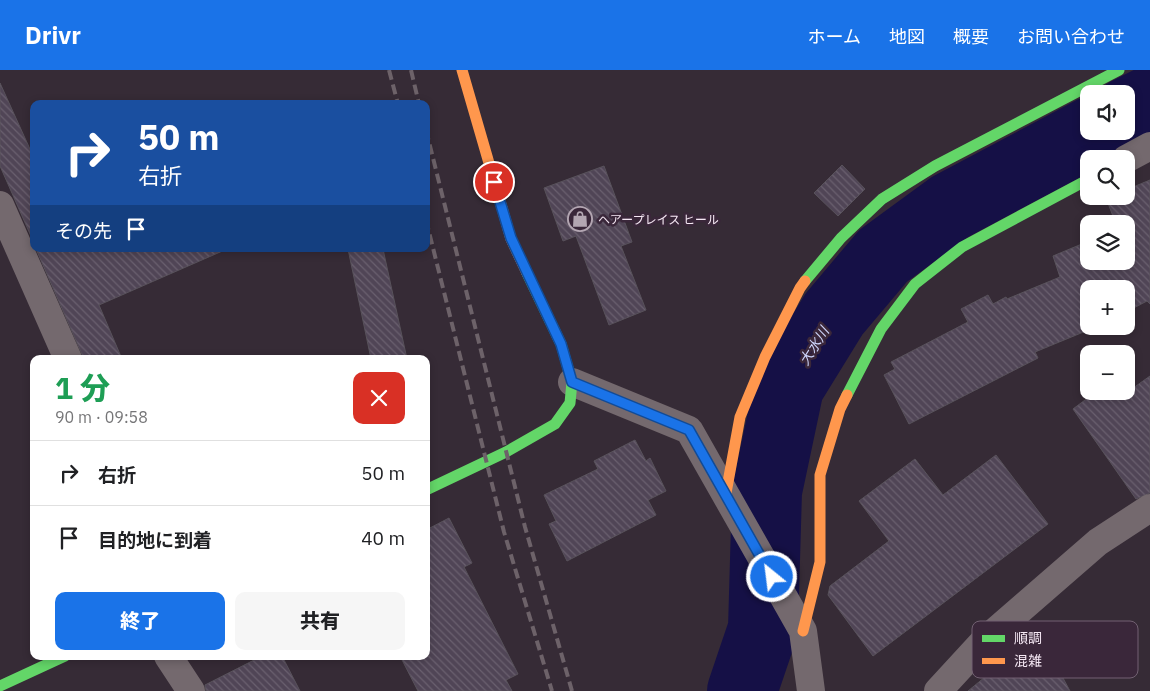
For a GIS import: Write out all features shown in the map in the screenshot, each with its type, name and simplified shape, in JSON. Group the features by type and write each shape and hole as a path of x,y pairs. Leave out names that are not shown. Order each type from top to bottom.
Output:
{"street":[{"path":"430,488 506,452 555,424 570,403 572,382 561,344 511,238 462,70"},
{"path":"730,501 740,417 765,357 800,288 841,238 882,200 935,166 1119,70"},
{"path":"1135,154 1150,146"},
{"path":"797,621 820,562 820,475 840,409 881,329 915,284 962,247 1080,184"},
{"path":"0,204 66,355"},
{"path":"572,382 689,430 797,621 811,691"},
{"path":"1007,621 1098,542 1150,508"},
{"path":"938,691 972,654"},
{"path":"0,686 56,660"},
{"path":"171,660 190,691"}],"building":[{"path":"0,83 30,149 30,234 0,166"},
{"path":"842,165 865,189 838,216 814,193"},
{"path":"604,166 632,242 621,246 646,310 609,325 576,236 563,241 544,188"},
{"path":"1150,180 1150,304 1147,301 1135,307 1135,280 1080,280 1080,333 1035,352 1038,358 909,424 884,375 895,369 891,362 968,322 961,309 988,295 993,304 1006,297 1007,299 1060,277 1053,256 1080,245 1080,270 1135,270 1135,215 1113,215 1109,205 1135,205 1135,186"},
{"path":"37,252 220,252 99,305 120,355 82,355"},
{"path":"349,252 384,252 406,355 370,355"},
{"path":"1150,376 1150,493 1136,499 1073,409 1085,400 1135,400 1135,387"},
{"path":"635,440 646,461 650,458 666,491 648,500 656,515 567,561 549,524 556,521 544,495 598,469 594,461"},
{"path":"996,455 1048,524 873,656 828,595 830,586 889,541 859,501 915,459 943,495"},
{"path":"449,518 472,563 464,567 518,674 506,680 512,691 418,691 402,660 430,660 430,528"},
{"path":"254,660 284,660 300,691 206,691 205,685"},
{"path":"984,678 1063,678 1070,691 968,691"}],"waterway":[{"name":"大水川","path":"1135,108 1150,101"},
{"name":"大水川","path":"742,691 763,629 767,491 789,387 834,314 883,256 950,207 1080,138"}],"railway":[{"path":"389,70 397,100"},
{"path":"411,70 418,100"},
{"path":"430,146 525,527 572,691"},
{"path":"430,236 504,532 552,691"}],"traffic: fast":[{"path":"805,281 841,238 882,199 935,166 1119,70"},
{"path":"847,395 881,329 915,284 962,247 1080,184"},
{"path":"430,488 506,452 555,424 570,403 572,382 561,344 527,273"},
{"path":"0,686 56,660"}],"traffic: slow":[{"path":"462,70 511,239 527,273"},
{"path":"726,493 740,417 765,357 805,281"},
{"path":"803,631 820,562 820,475 840,409 847,395"}],"place":[{"name":"ヘアープレイス ヒール","path":"580,219"}],"route":[{"path":"494,182 511,238 561,344 572,382 689,430 772,577"}]}
